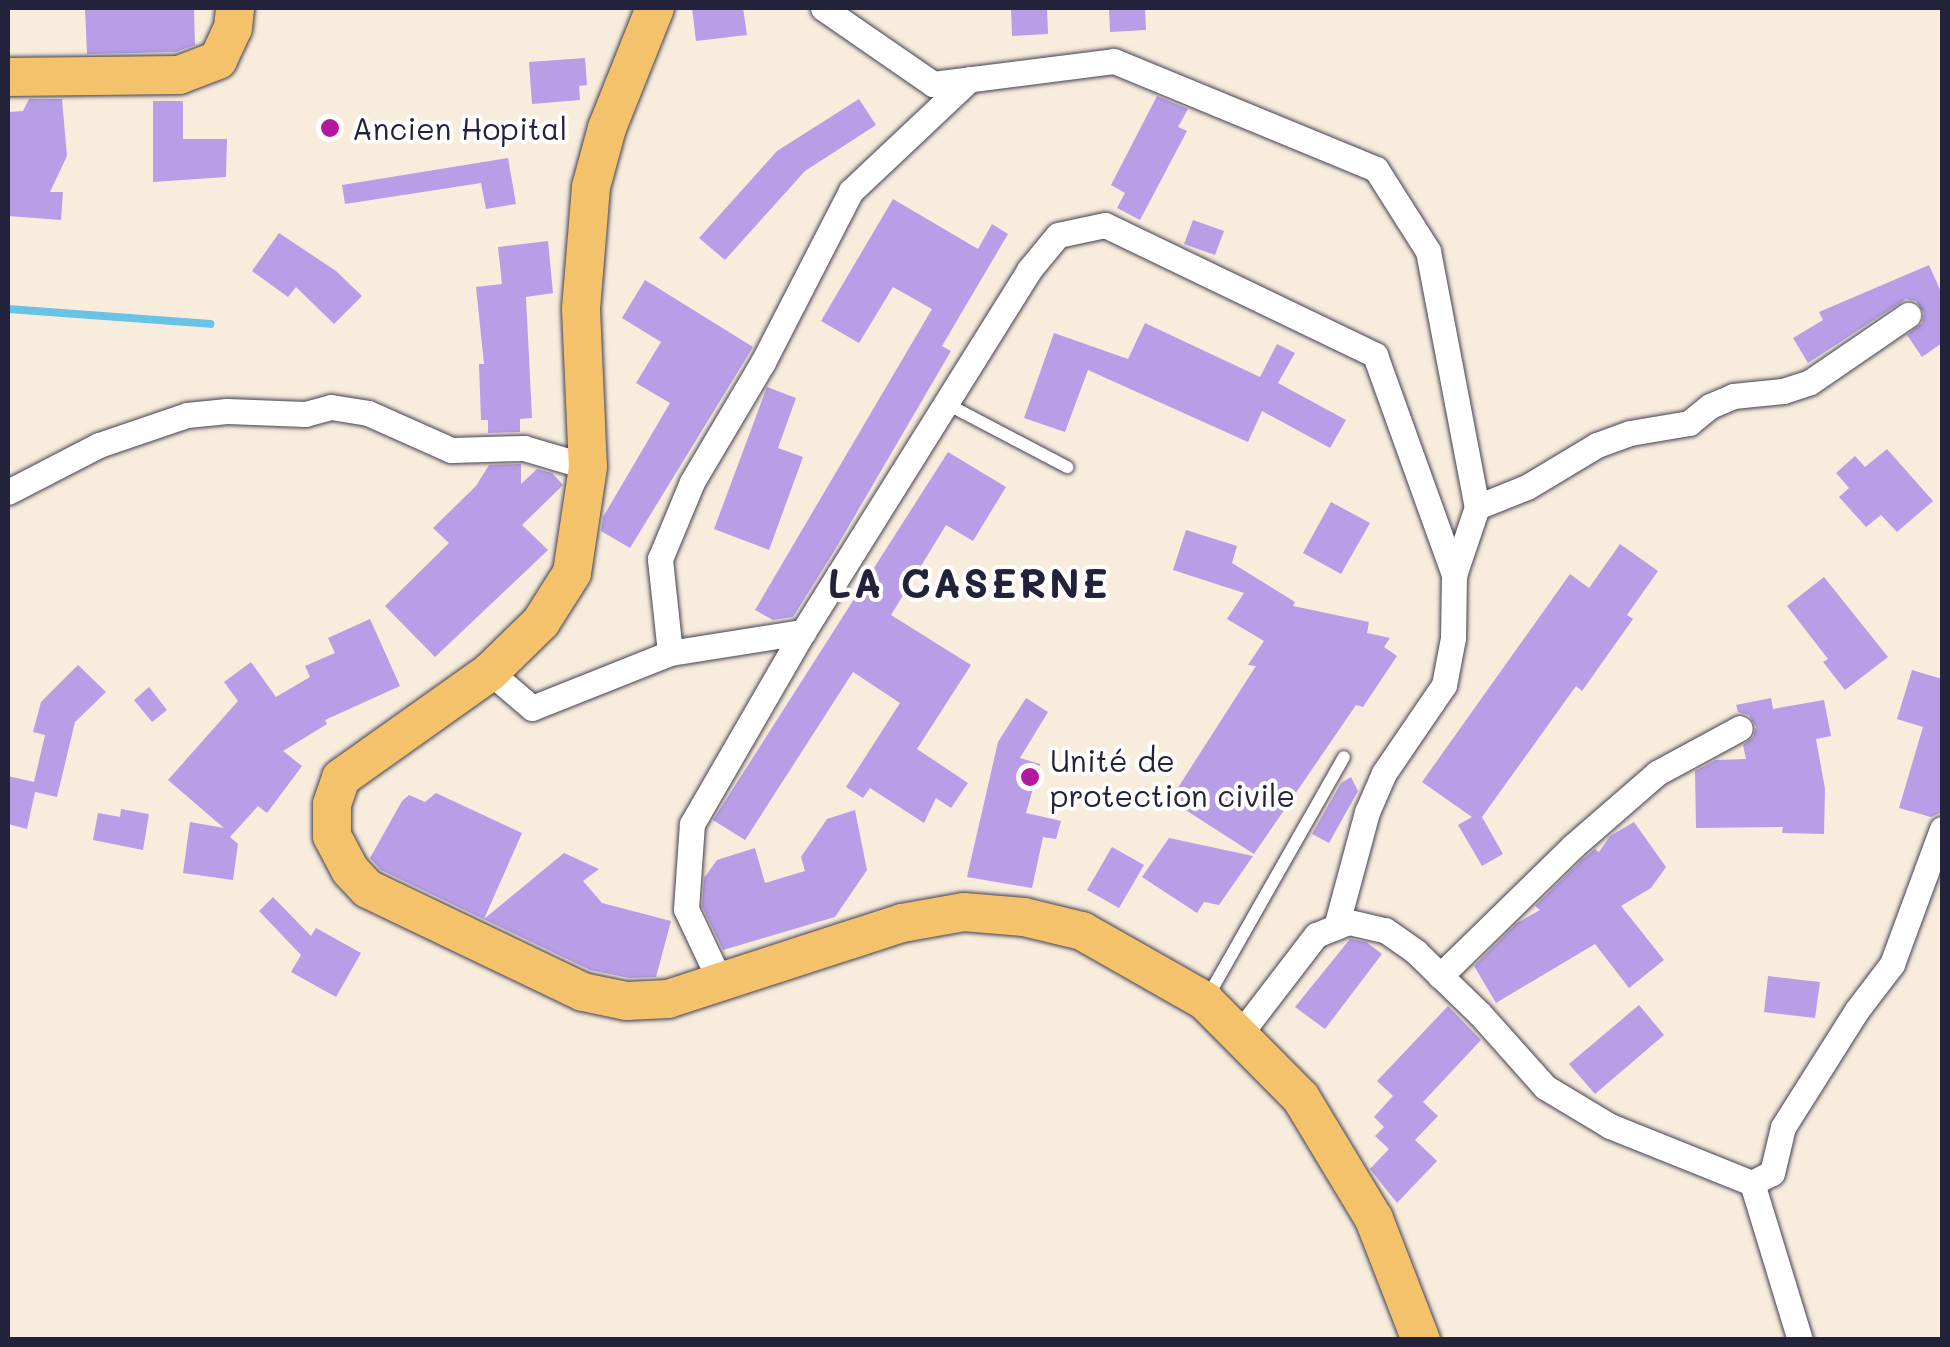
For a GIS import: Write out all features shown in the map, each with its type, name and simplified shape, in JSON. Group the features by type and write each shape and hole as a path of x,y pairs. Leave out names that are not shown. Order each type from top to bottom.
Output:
{"main road":[{"path":"8,77 179,75 218,60 234,28 235,8"},
{"path":"655,8 608,128 591,187 581,309 588,467 572,573 541,622 490,672 340,778 332,804 332,836 350,870 368,889 583,992 627,1001 668,999 719,979 902,923 964,912 1024,917 1082,931 1205,1001 1301,1098 1374,1218 1421,1340"}],"street":[{"path":"823,8 934,84 1114,60 1376,168 1428,251 1477,507 1454,574 1454,638 1444,684 1378,786 1339,904 1336,927"},
{"path":"670,654 660,559 692,482 763,362 851,190 970,79"},
{"path":"719,979 686,909 692,824 803,632 1029,270 1058,235 1105,224 1376,354 1454,574"},
{"path":"1477,507 1527,487 1597,445 1630,433 1688,423 1710,406 1733,396 1783,391 1810,382 1908,315"},
{"path":"8,492 99,445 187,415 226,411 304,414 330,407 368,413 452,450 524,448 588,467"},
{"path":"490,672 532,708 670,654 803,632"},
{"path":"1440,976 1572,847 1658,773 1740,728"},
{"path":"1240,1034 1316,935 1349,922 1386,930 1440,976 1545,1087 1610,1126 1752,1183 1772,1173 1783,1127 1892,964 1942,829"},
{"path":"1752,1183 1800,1340"}],"lane":[{"path":"947,404 1068,466"},
{"path":"1205,1001 1344,757"}],"building":[{"path":"85,8 194,8 195,45 176,52 87,54"},
{"path":"692,8 743,8 747,35 696,41"},
{"path":"1011,8 1047,8 1048,34 1012,36"},
{"path":"1109,8 1145,8 1146,30 1110,32"},
{"path":"585,58 587,85 579,86 580,100 532,104 529,62"},
{"path":"1157,96 1188,109 1178,127 1187,131 1140,220 1117,208 1125,193 1111,185"},
{"path":"29,99 62,99 67,156 50,192 63,192 61,220 8,216 8,112 23,111"},
{"path":"859,99 876,125 805,171 725,260 699,238 777,151"},
{"path":"153,101 183,101 183,139 227,139 226,177 153,182"},
{"path":"508,158 516,204 486,209 481,183 345,204 342,185"},
{"path":"893,199 978,249 992,224 1008,234 942,346 951,351 833,553 793,617 773,620 755,610 932,309 893,287 859,343 821,321"},
{"path":"1193,220 1224,231 1215,255 1184,244"},
{"path":"279,233 336,271 362,296 334,324 296,287 288,297 252,271"},
{"path":"548,241 553,293 526,297 532,418 520,419 520,432 488,433 488,420 481,420 479,364 484,364 476,287 502,284 498,247"},
{"path":"1929,265 1942,294 1942,343 1922,357 1907,335 1922,323 1924,313 1916,301 1906,299 1808,363 1793,338 1823,320 1819,312"},
{"path":"645,280 753,347 630,548 601,531 603,517 670,403 636,383 661,342 622,318"},
{"path":"1145,323 1260,377 1277,344 1295,353 1278,383 1346,420 1330,448 1262,411 1248,442 1088,370 1065,432 1024,418 1054,333 1128,359"},
{"path":"767,387 796,398 778,448 803,457 769,550 714,529"},
{"path":"1887,449 1933,501 1897,532 1881,515 1866,527 1839,497 1849,488 1836,473 1855,456 1865,467"},
{"path":"948,452 1006,487 973,541 946,525 891,615 971,665 917,749 968,783 951,808 936,798 924,823 870,788 863,798 846,787 900,703 853,672 745,840 713,820"},
{"path":"521,464 521,484 537,469 552,473 563,485 522,525 548,550 435,657 385,606 449,543 433,528 476,486 489,465"},
{"path":"1331,502 1370,523 1341,574 1303,553"},
{"path":"1186,530 1237,546 1232,563 1295,602 1293,606 1369,622 1367,633 1390,638 1384,647 1397,656 1363,707 1356,705 1254,854 1170,800 1256,666 1248,665 1264,641 1227,619 1244,593 1173,570"},
{"path":"1620,544 1658,571 1627,615 1633,619 1582,691 1576,686 1482,817 1503,854 1482,866 1458,825 1472,817 1422,782 1570,574 1589,588"},
{"path":"1824,577 1888,657 1845,690 1823,662 1828,659 1787,606"},
{"path":"370,619 400,686 325,720 327,724 283,751 302,766 267,813 258,806 230,837 238,844 233,880 183,873 190,822 224,828 168,780 238,701 224,682 251,662 276,697 310,677 305,666 335,653 328,638"},
{"path":"78,665 106,692 75,722 57,797 35,792 27,829 8,824 8,776 34,782 45,735 33,732 41,702"},
{"path":"1912,670 1942,679 1942,806 1940,813 1931,817 1899,808 1923,727 1897,719"},
{"path":"149,687 167,710 152,722 134,700"},
{"path":"1026,698 1048,712 1020,758 1040,764 1026,813 1061,821 1056,839 1043,837 1032,888 967,877 998,742"},
{"path":"1771,698 1773,709 1824,700 1831,736 1816,739 1825,789 1824,834 1782,833 1783,827 1696,828 1695,771 1716,760 1746,759 1743,745 1753,737 1756,727 1749,715 1738,712 1736,705"},
{"path":"1351,777 1358,791 1329,843 1312,834 1341,783"},
{"path":"436,793 522,833 484,919 564,853 599,869 583,881 602,903 671,921 656,977 629,978 590,970 381,870 370,858 402,801 409,795 425,802"},
{"path":"121,809 149,814 143,850 93,840 98,813 120,817"},
{"path":"855,810 867,870 835,917 723,950 702,906 704,878 717,860 755,848 765,883 805,871 801,857 827,819"},
{"path":"1634,822 1666,867 1651,888 1621,906 1664,960 1629,988 1595,944 1496,1003 1474,966 1517,923 1540,910 1535,906 1583,859 1595,849 1599,852 1610,836"},
{"path":"1169,838 1253,856 1219,905 1204,902 1197,913 1142,877"},
{"path":"1112,847 1144,865 1119,908 1087,890"},
{"path":"273,897 311,936 316,928 361,953 336,997 291,972 301,955 259,911"},
{"path":"1350,939 1366,942 1382,954 1325,1029 1295,1007"},
{"path":"1768,976 1820,982 1815,1018 1764,1012"},
{"path":"1639,1005 1664,1035 1595,1094 1569,1064"},
{"path":"1448,1006 1481,1040 1423,1102 1438,1116 1415,1140 1437,1161 1397,1203 1370,1169 1389,1149 1375,1136 1384,1127 1374,1117 1393,1096 1377,1081"}],"waterway":[{"path":"8,309 210,324"}],"place":[{"name":"Ancien Hopital","path":"330,128"},
{"name":"Unité de protection civile","path":"1030,777"}],"district":[{"name":"LA CASERNE","path":"969,582"}]}
